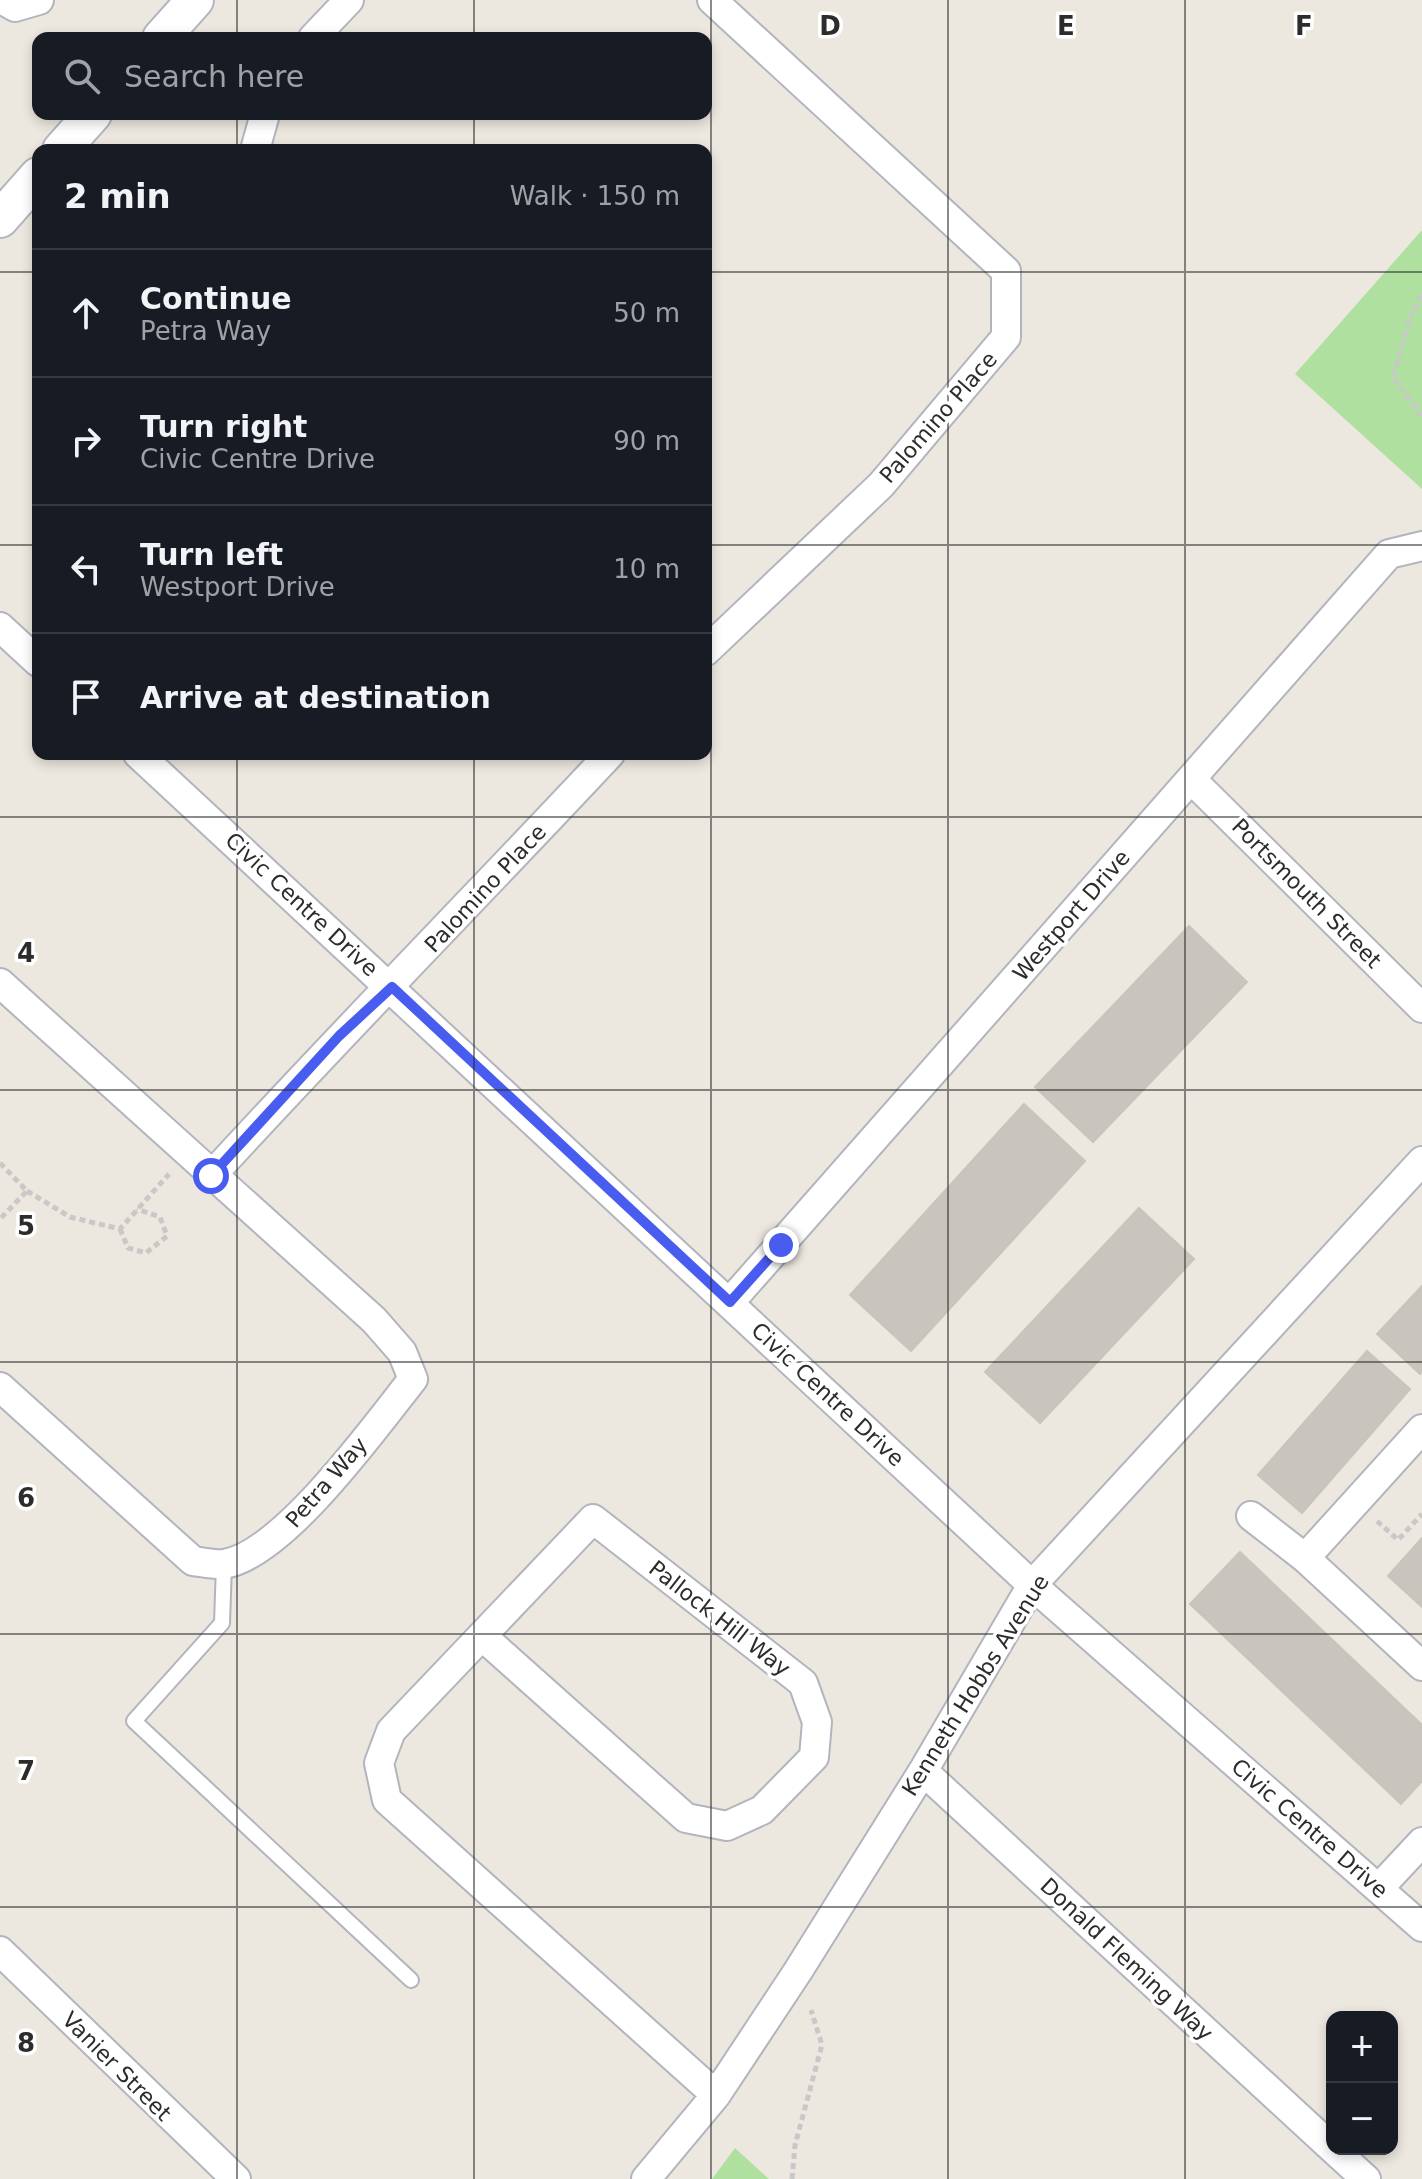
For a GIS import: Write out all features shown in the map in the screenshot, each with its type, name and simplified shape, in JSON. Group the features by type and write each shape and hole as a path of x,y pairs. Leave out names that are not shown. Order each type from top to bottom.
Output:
{"street":[{"path":"3,0 15,7 39,0"},
{"path":"166,32 195,0"},
{"path":"319,32 349,0"},
{"name":"Palomino Place","path":"712,0 1006,271 1006,337 881,485 712,638"},
{"path":"66,144 88,120"},
{"path":"257,144 263,120"},
{"path":"0,219 32,183"},
{"name":"Westport Drive","path":"730,1302 1389,554 1422,546"},
{"path":"0,627 32,656"},
{"name":"Civic Centre Drive","path":"145,760 1032,1585 1422,1927"},
{"name":"Palomino Place","path":"392,987 604,760"},
{"name":"Portsmouth Street","path":"1191,779 1422,1008"},
{"name":"Petra Way","path":"0,983 374,1320 402,1352 413,1379 290,1525 256,1552 224,1564"},
{"path":"211,1176 339,1036 392,987"},
{"name":"Kenneth Hobbs Avenue","path":"646,2179 716,2095 798,1971 923,1771 1032,1585 1422,1161"},
{"path":"0,1387 193,1561 224,1564"},
{"path":"1305,1558 1422,1429"},
{"path":"1251,1516 1305,1558 1422,1666"},
{"name":"Pallock Hill Way","path":"482,1636 686,1818 727,1826 762,1810 814,1757 817,1722 803,1683 593,1519 391,1731 379,1763 387,1800 716,2095"},
{"name":"Donald Fleming Way","path":"923,1771 1326,2142"},
{"path":"1380,1887 1422,1842"},
{"name":"Vanier Street","path":"0,1951 236,2179"},
{"name":"Donald Fleming Way","path":"1340,2155 1366,2179"}],"lane":[{"path":"224,1564 222,1623 134,1721 411,1980"}],"path":[{"path":"1422,295 1411,315 1393,377 1422,417"},
{"path":"120,1229 187,1153"},
{"path":"0,1163 27,1191 70,1217 120,1229"},
{"path":"0,1219 27,1191"},
{"path":"120,1229 128,1248 146,1253 167,1236 160,1217 137,1209"},
{"path":"1356,1501 1398,1540 1422,1514"},
{"path":"792,2179 795,2145 822,2045 798,1971"}],"green space":[{"path":"1422,230 1422,489 1295,374"},
{"path":"735,2148 769,2179 712,2179"}],"building":[{"path":"1189,926 1247,982 1093,1142 1035,1087"},
{"path":"1024,1104 1085,1161 911,1351 850,1295"},
{"path":"1139,1208 1194,1259 1040,1423 985,1372"},
{"path":"1422,1286 1422,1371 1420,1374 1377,1334"},
{"path":"1367,1351 1410,1389 1302,1513 1258,1475"},
{"path":"1422,1538 1422,1607 1388,1576"},
{"path":"1240,1552 1422,1725 1422,1781 1401,1804 1190,1604"}],"route":[{"path":"211,1176 339,1036 392,987 730,1302 781,1245"}]}
